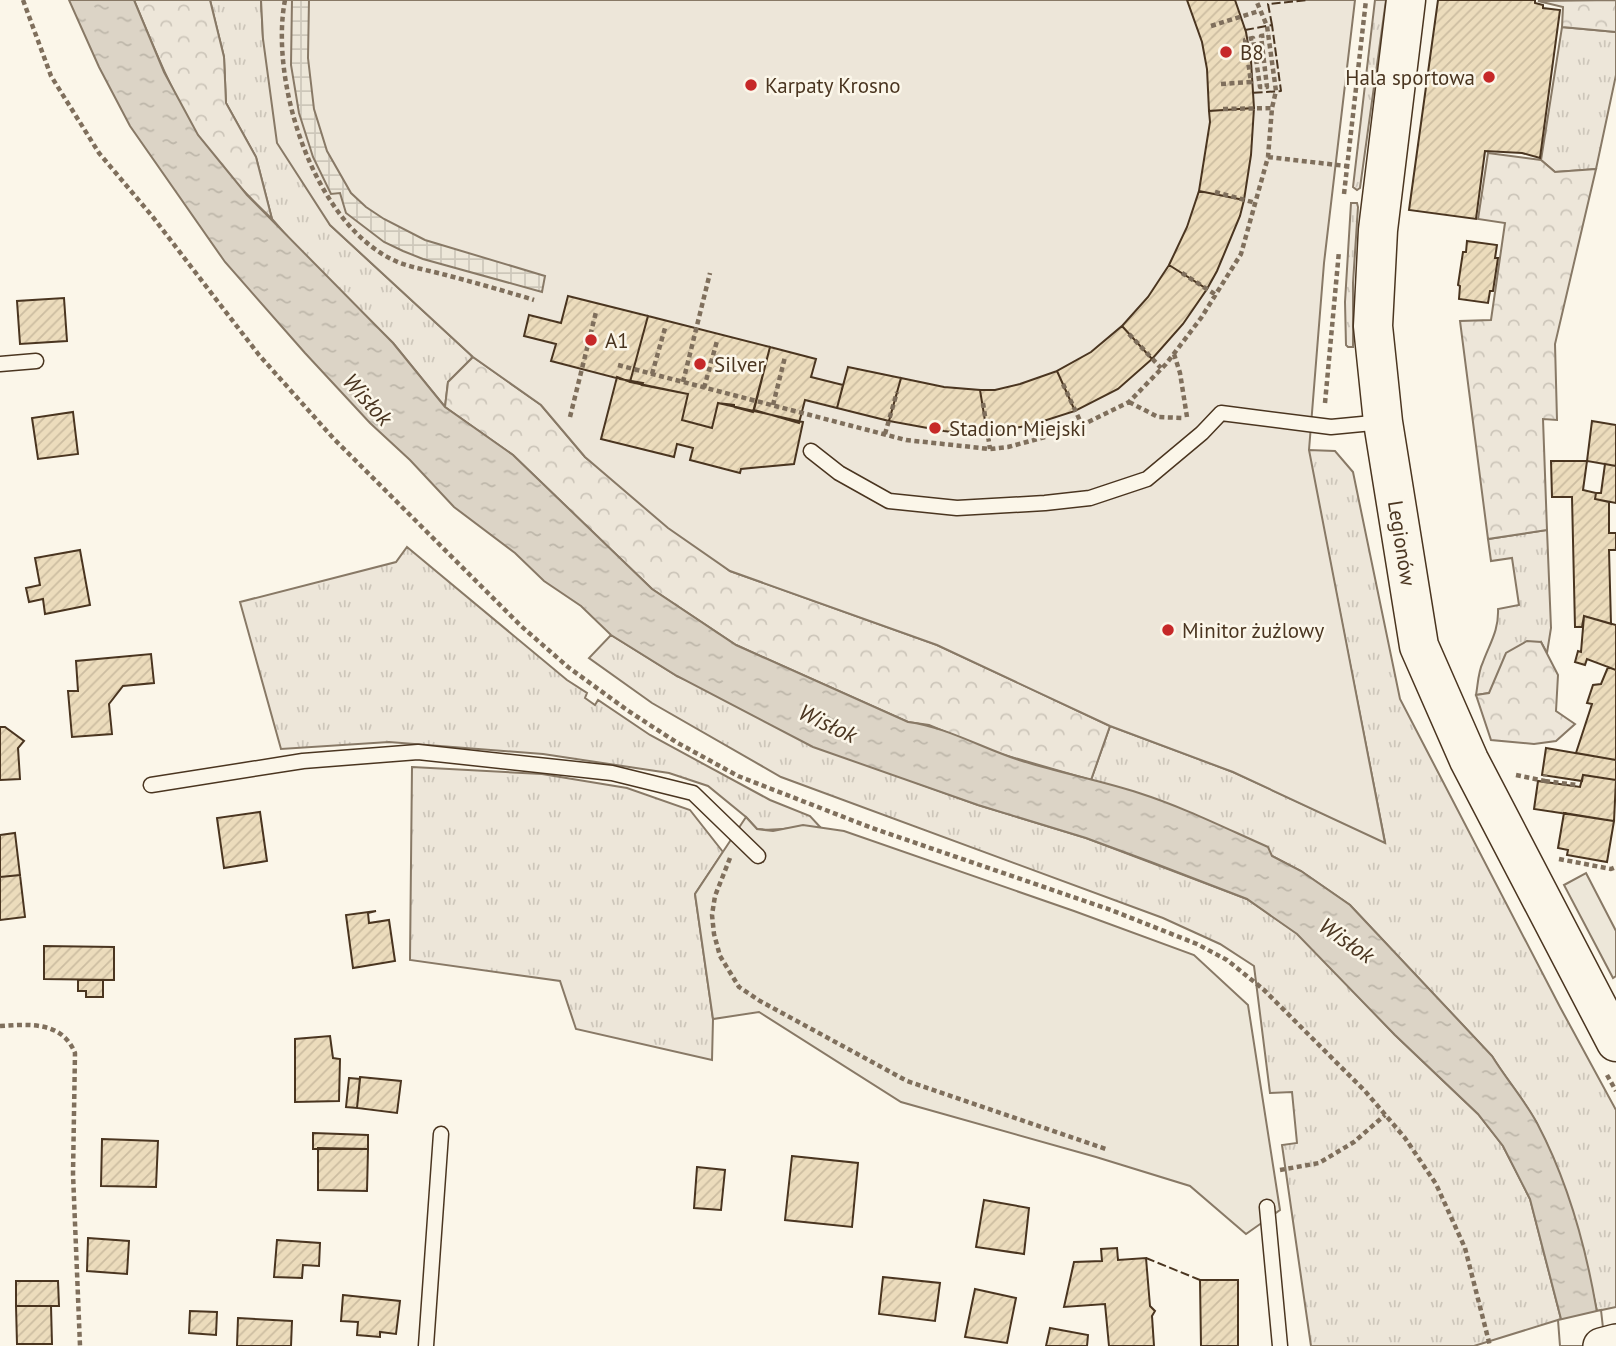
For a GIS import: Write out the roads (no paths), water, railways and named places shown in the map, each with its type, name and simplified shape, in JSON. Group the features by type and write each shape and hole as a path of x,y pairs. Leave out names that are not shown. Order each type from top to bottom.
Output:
{"main road":[{"name":"Legionów","path":"1406,0 1378,230 1373,326 1383,422 1419,646 1475,770 1616,1042"}],"street":[{"path":"1601,1346 1616,1342"}],"lane":[{"path":"0,364 36,361"},
{"path":"811,451 839,472 889,501 957,508 1090,498 1147,479 1202,433 1221,413 1331,427 1383,422"},
{"path":"151,785 303,761 418,752 612,773 693,793 758,856"},
{"path":"426,1346 441,1134"},
{"path":"1268,1207 1280,1346"}],"water":[{"name":"Wisłok","path":"69,0 134,0 164,72 198,135 247,195 393,343 445,407 513,455 652,589 736,645 908,722 950,733 1019,760 1124,788 1204,818 1268,847 1272,856 1301,871 1350,905 1492,1056 1537,1123 1571,1203 1587,1260 1602,1346 1563,1346 1561,1319 1530,1199 1503,1146 1478,1114 1395,1035 1297,934 1247,899 1086,838 978,805 813,747 677,676 611,635 581,606 544,581 515,553 454,507 410,460 370,423 225,262 130,126 99,67"}],"place":[{"name":"B8","path":"1226,52"},
{"name":"Hala sportowa","path":"1489,77"},
{"name":"Karpaty Krosno","path":"751,85"},
{"name":"A1","path":"591,340"},
{"name":"Silver","path":"700,364"},
{"name":"Stadion Miejski","path":"935,428"},
{"name":"Minitor żużlowy","path":"1168,630"}]}
